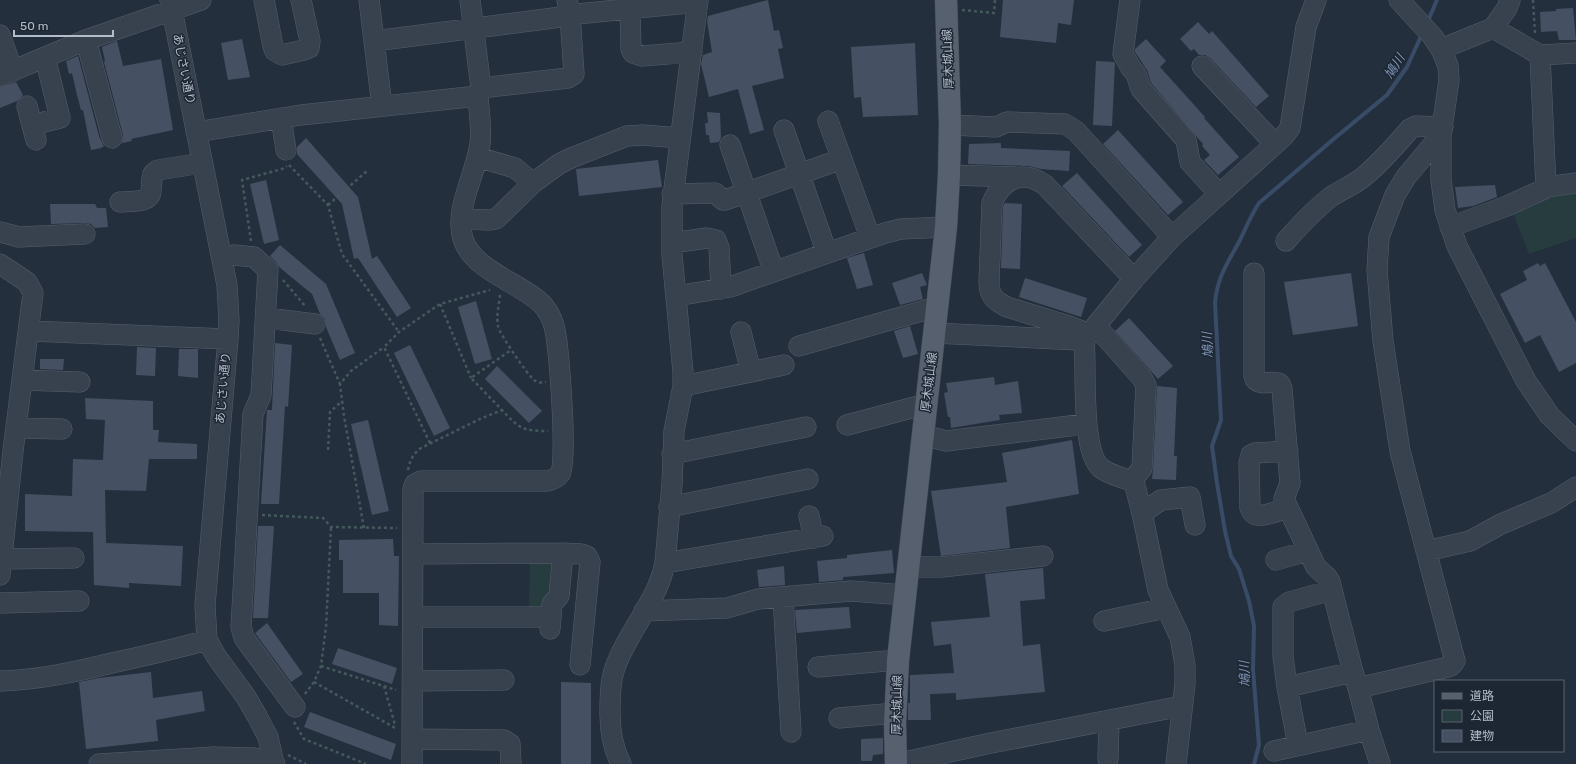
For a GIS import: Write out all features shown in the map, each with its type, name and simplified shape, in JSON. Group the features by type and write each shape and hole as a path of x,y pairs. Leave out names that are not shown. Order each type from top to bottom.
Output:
{"main road":[{"name":"厚木城山線","path":"896,764 898,660 946,227 950,125 950,5"}],"street":[{"path":"0,35 7,73 171,5 201,0"},
{"path":"264,0 273,46 275,51 282,55 309,48 310,41 302,0"},
{"path":"369,0 382,106"},
{"path":"412,764 406,735 406,686 413,617 413,489 416,484 421,481 547,481 554,479 560,474 562,469 563,431 557,338 554,324 541,303 506,286 471,254 463,239 463,207 477,157 480,138 479,92 474,28 470,0"},
{"path":"1130,0 1123,54 1136,74 1141,89 1186,140 1190,162 1219,194"},
{"path":"934,333 1077,340 1089,333 1134,279 1172,237 1275,144 1290,128 1306,27 1316,0"},
{"path":"1399,0 1420,22 1437,44 1448,66 1449,80 1442,131 1441,180 1450,227 1466,264 1526,381 1550,416 1576,441"},
{"path":"1437,44 1451,45 1493,28 1507,8 1510,0"},
{"path":"374,41 474,28 568,8 630,8 698,1 672,194 672,243 681,342 683,386 674,431 672,484 664,570 644,611 623,648 615,666 612,682 610,725 614,746 621,764"},
{"name":"あじさい通り","path":"171,5 227,285 229,321 205,605 207,640 216,656 246,697 268,737 278,762"},
{"path":"196,132 281,118 382,106 572,77 575,70 568,8"},
{"path":"630,8 631,49 633,53 642,56 692,52"},
{"path":"1493,28 1537,54 1576,53"},
{"path":"86,40 112,138"},
{"path":"1537,54 1546,187"},
{"path":"27,106 34,133 66,116 45,57"},
{"path":"1202,66 1275,144"},
{"path":"281,118 286,150"},
{"path":"828,121 870,237"},
{"path":"950,125 996,127 1007,122 1065,124 1076,131 1172,237"},
{"path":"1290,231 1331,197 1358,182 1410,129 1416,126 1442,131"},
{"path":"784,130 827,253"},
{"path":"1287,687 1355,680 1448,667 1455,661 1400,451 1383,341 1377,270 1379,237 1395,195 1406,177 1442,131"},
{"path":"462,219 496,219 533,183 559,164 627,136 642,135 680,138"},
{"path":"730,145 774,272"},
{"path":"477,157 515,168 533,183"},
{"path":"672,194 715,193 725,200 842,159"},
{"path":"120,202 143,200 147,198 151,192 153,174 158,170 202,163"},
{"path":"949,175 1036,178 1045,185 1134,279"},
{"path":"1016,177 1001,188 995,195 992,203 989,282 990,295 998,303 1007,307 1089,333 1142,378 1146,386 1142,468 1132,481"},
{"path":"1450,227 1507,206 1546,187 1576,183"},
{"path":"676,296 730,287 870,237 901,229 946,227"},
{"path":"0,232 19,237 85,234"},
{"path":"672,243 707,238 716,240 719,248 721,289"},
{"path":"222,258 234,255 254,257 268,270 267,318 261,395 253,414 241,627 244,638 295,707"},
{"path":"0,264 23,278 31,287 33,293 16,428 6,450 1,567 74,558"},
{"path":"1254,273 1255,379 1260,383 1277,382 1280,384 1290,483 1284,499 1316,567 1327,577 1332,590 1355,680 1380,764"},
{"path":"799,346 929,309 937,310"},
{"path":"267,318 315,324"},
{"path":"29,331 228,338"},
{"path":"741,332 751,372"},
{"path":"1089,333 1085,352 1086,424 1094,454 1100,467 1106,471 1132,481 1135,486 1156,583 1180,637 1185,665 1185,684 1176,764"},
{"path":"683,386 784,365"},
{"path":"22,380 80,382"},
{"path":"846,426 926,404"},
{"path":"923,435 946,442 1086,424"},
{"path":"672,454 806,427"},
{"path":"16,428 62,429"},
{"path":"1288,452 1255,453 1252,455 1249,463 1250,508 1252,513 1261,515 1288,508"},
{"path":"669,507 808,479"},
{"path":"1426,551 1470,541 1502,524 1551,503 1576,487"},
{"path":"1142,513 1162,500 1190,497 1195,525"},
{"path":"665,563 819,537 809,516"},
{"path":"1276,560 1308,551"},
{"path":"413,554 563,553 581,554 587,556 590,562 576,657"},
{"path":"413,617 550,623 552,604 559,596 563,553"},
{"path":"908,567 942,567 1043,556"},
{"path":"1298,745 1287,687 1283,656 1283,607 1289,602 1332,590"},
{"path":"644,611 727,608 758,599 851,591 905,595"},
{"path":"783,597 791,732"},
{"path":"0,603 79,601"},
{"path":"1104,621 1166,608"},
{"path":"0,681 18,681 70,673 175,649 207,640"},
{"path":"818,667 898,660"},
{"path":"406,686 504,680"},
{"path":"896,764 986,744 1182,706"},
{"path":"839,718 896,714"},
{"path":"1108,759 1109,720"},
{"path":"1274,751 1369,730"},
{"path":"406,735 504,740 510,744 511,764"},
{"path":"100,764 214,757 255,758 278,762"}],"path":[{"path":"950,5 994,13 995,0"},
{"path":"1534,0 1537,54"},
{"path":"254,257 242,180 282,169 289,164 328,205 342,254 399,332"},
{"path":"328,205 367,171"},
{"path":"364,528 340,384 351,371 384,347 399,332 440,304 506,286"},
{"path":"506,286 497,317 498,328 511,350 534,380 540,383 560,380"},
{"path":"440,304 471,378 517,426 535,431 563,431"},
{"path":"384,347 430,443"},
{"path":"471,378 511,350"},
{"path":"328,450 330,412 342,401"},
{"path":"408,473 410,461 414,453 430,443 502,410"},
{"path":"247,515 323,518 331,527 326,627 320,666 314,682 295,707"},
{"path":"331,527 400,528"},
{"path":"320,666 384,686 406,686"},
{"path":"314,682 406,735"},
{"path":"384,686 396,728"},
{"path":"297,730 304,739 366,764"},
{"path":"278,762 306,764"}],"green space":[{"path":"1576,188 1576,238 1529,254 1511,208"},
{"path":"563,553 551,617 529,607 530,559"}],"building":[{"path":"768,0 774,31 779,30 783,48 778,49 784,78 752,86 764,130 750,134 738,89 709,97 701,64 703,55 712,52 707,21 708,16"},
{"path":"1003,0 1074,0 1071,25 1058,23 1056,43 1000,37"},
{"path":"1573,8 1576,40 1559,40 1557,31 1541,32 1540,12"},
{"path":"1198,22 1209,34 1212,31 1269,96 1256,107 1210,58 1205,55 1199,55 1194,49 1191,51 1180,39"},
{"path":"242,39 250,77 228,80 221,43"},
{"path":"1146,39 1166,61 1160,67 1239,157 1218,175 1204,160 1210,155 1202,146 1203,144 1151,83 1147,70 1135,52 1135,49"},
{"path":"117,41 123,66 161,59 173,130 131,139 132,141 122,143 123,135 104,62 102,47"},
{"path":"915,43 918,115 863,117 861,97 854,98 851,47"},
{"path":"78,56 99,136 104,147 101,147 102,148 91,150 83,110 81,110 72,73 69,74 66,61"},
{"path":"1096,61 1115,63 1112,126 1093,125"},
{"path":"16,82 23,95 17,101 0,108 0,87"},
{"path":"707,112 720,113 721,138 719,142 710,143 709,135 706,135 705,123 708,123"},
{"path":"1118,130 1183,202 1168,215 1103,144"},
{"path":"306,138 358,197 372,259 377,256 411,308 397,317 358,258 354,259 342,204 297,154 297,147"},
{"path":"1001,143 1001,148 1070,151 1069,171 1041,169 1029,166 968,164 969,144"},
{"path":"658,160 662,187 579,196 576,169"},
{"path":"1077,173 1142,245 1129,257 1062,186"},
{"path":"266,180 279,240 264,244 250,184"},
{"path":"1495,185 1497,197 1473,206 1458,208 1455,187"},
{"path":"1005,203 1022,204 1020,269 1001,268 1003,206"},
{"path":"50,204 95,204 97,208 106,208 108,227 95,228 91,224 84,223 51,224"},
{"path":"280,245 326,284 355,353 340,360 326,327 325,319 320,314 312,294 279,267 270,256"},
{"path":"864,253 873,285 857,289 847,258"},
{"path":"1538,263 1540,266 1545,263 1576,322 1576,363 1559,372 1540,335 1525,343 1500,294 1527,280 1523,271"},
{"path":"922,273 927,285 920,287 923,299 900,305 892,283"},
{"path":"1351,273 1358,326 1293,335 1284,282"},
{"path":"1025,278 1087,298 1081,317 1019,297"},
{"path":"476,301 492,359 475,364 458,307"},
{"path":"1129,318 1173,366 1158,379 1115,331"},
{"path":"910,326 918,354 903,358 894,331"},
{"path":"275,343 292,345 288,407 285,406 279,504 261,504 267,410 272,410"},
{"path":"410,345 450,428 434,436 394,353"},
{"path":"137,347 156,348 155,376 136,375"},
{"path":"179,349 198,349 198,378 178,376"},
{"path":"40,359 64,359 63,370 40,369"},
{"path":"497,366 542,411 529,423 485,379"},
{"path":"994,377 995,385 1018,381 1022,413 999,415 1000,420 951,428 944,393 948,392 946,383"},
{"path":"1157,386 1177,388 1174,456 1177,456 1176,480 1152,479"},
{"path":"85,398 153,401 153,430 159,430 158,442 197,444 197,459 149,459 146,491 105,490 106,543 183,546 181,586 129,583 129,588 94,585 93,532 25,531 25,494 72,496 73,459 103,460 105,420 86,419"},
{"path":"368,420 389,511 372,515 351,424"},
{"path":"1072,440 1079,494 1006,507 1010,548 941,556 931,491 1007,482 1002,453"},
{"path":"258,526 274,526 268,618 253,618"},
{"path":"393,539 394,556 399,556 398,626 379,625 379,593 343,593 343,560 339,560 339,540"},
{"path":"892,550 894,573 843,577 843,580 819,582 817,561 847,558 847,555"},
{"path":"784,566 785,585 759,587 757,570"},
{"path":"1043,568 1045,599 1020,601 1023,646 1040,644 1045,692 956,700 956,693 930,694 931,720 908,720 908,703 910,703 910,675 954,673 951,644 934,646 931,622 990,617 985,574"},
{"path":"849,607 851,628 797,633 795,610"},
{"path":"267,623 303,674 291,682 255,633"},
{"path":"338,648 397,668 392,684 332,664"},
{"path":"151,672 153,698 202,691 205,711 156,720 158,741 86,749 79,682 99,678"},
{"path":"561,682 591,683 591,764 561,764"},
{"path":"310,712 396,744 391,760 304,727"},
{"path":"883,738 883,754 873,755 872,761 861,761 861,739"}],"waterway":[{"name":"鳩川","path":"1427,23 1437,0"},
{"name":"鳩川","path":"1254,764 1259,745 1253,670 1254,626 1249,601 1239,569 1231,556 1225,531 1212,446 1221,420 1215,302 1216,293 1224,270 1259,203 1387,95 1407,67 1422,34"}]}
